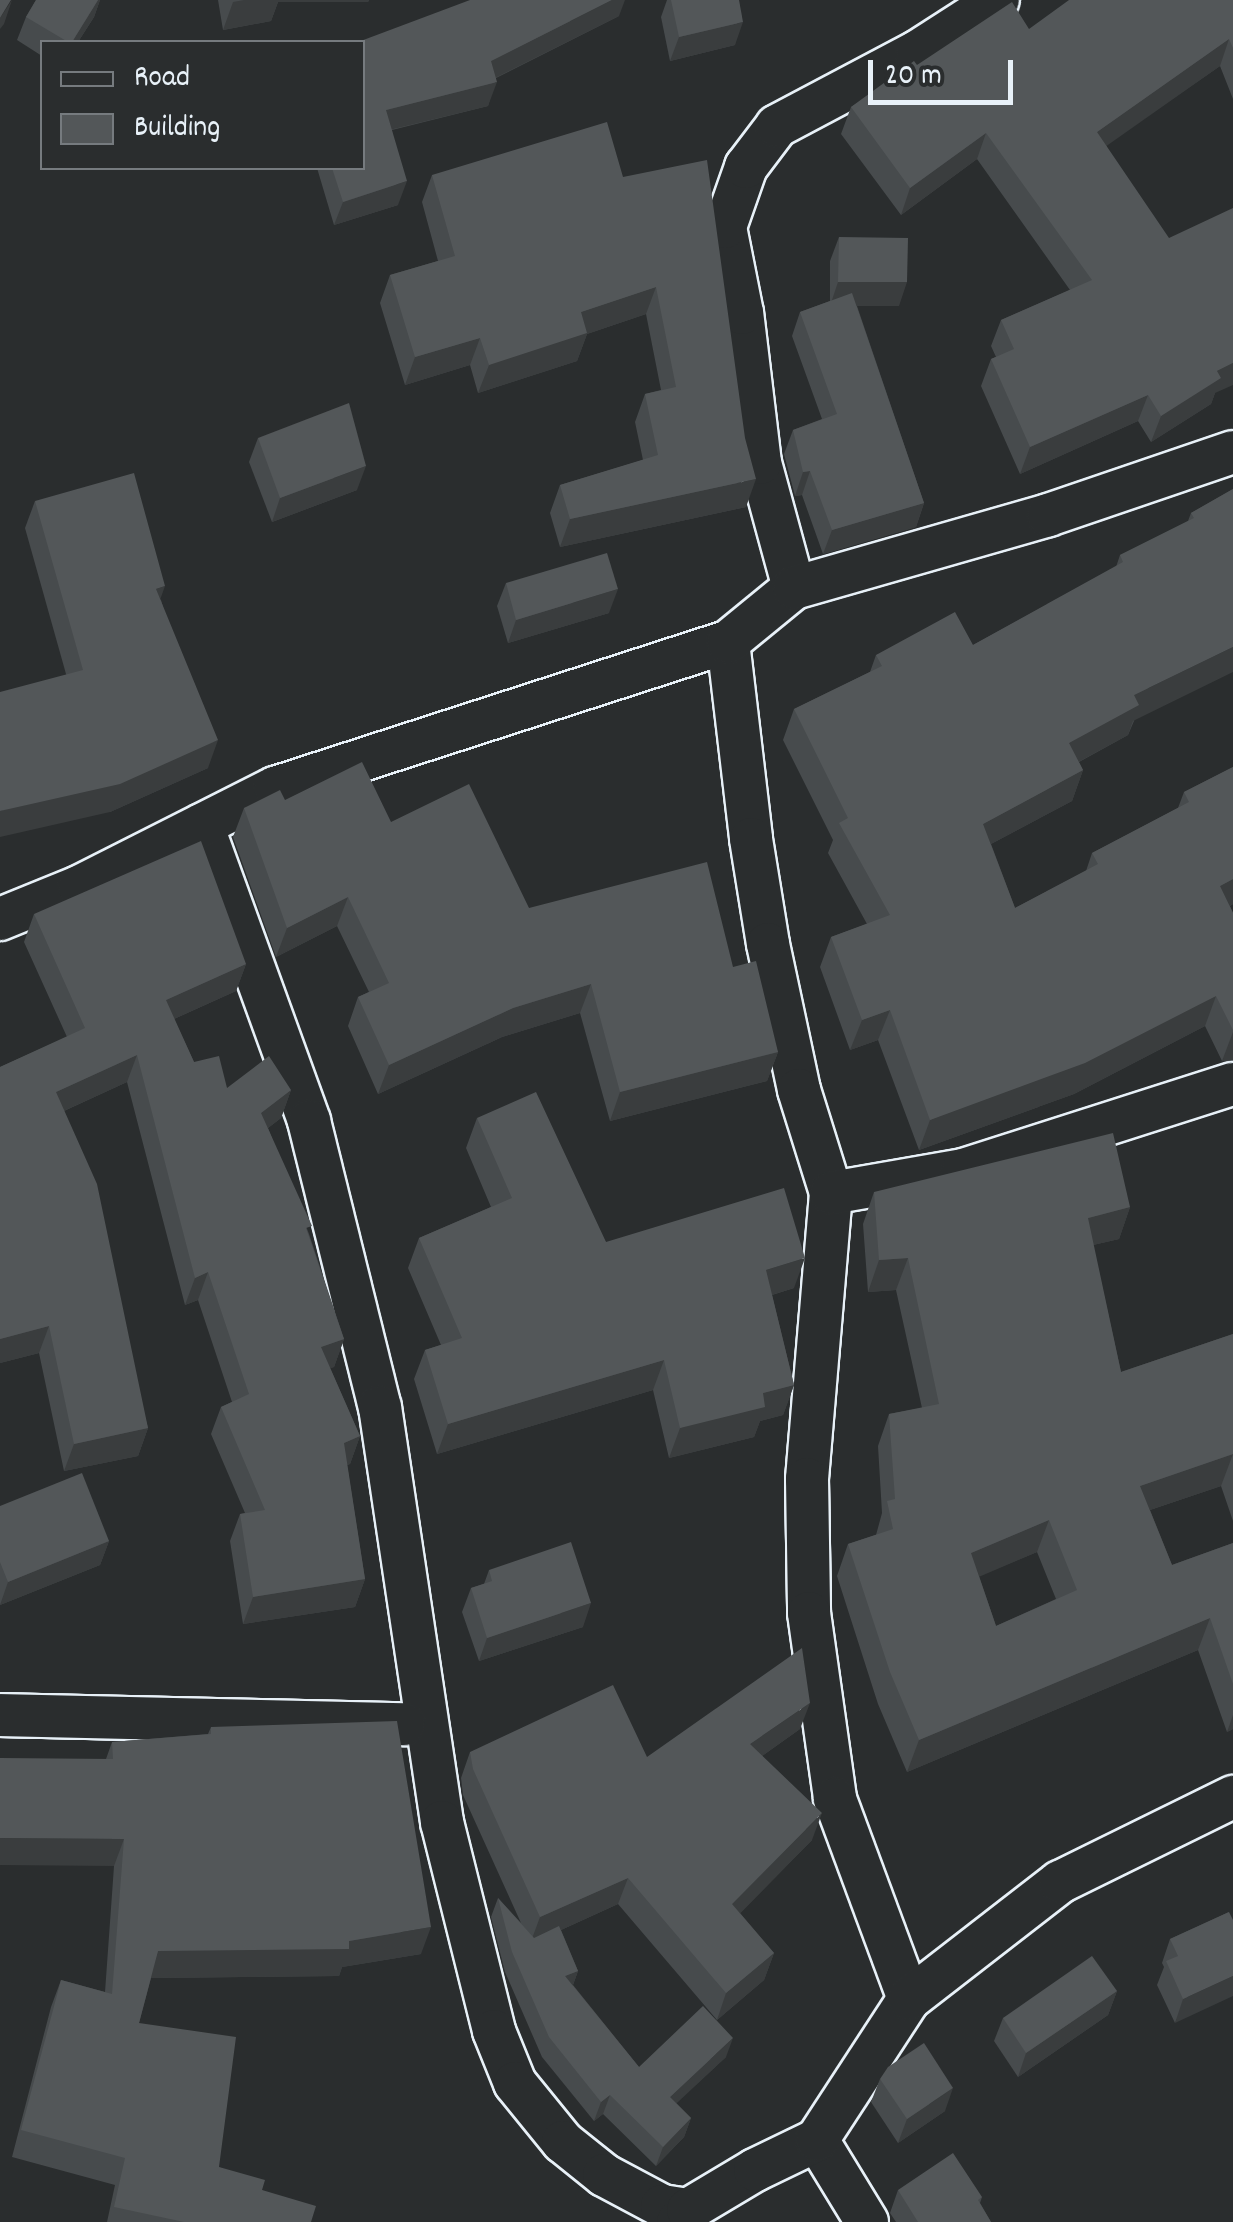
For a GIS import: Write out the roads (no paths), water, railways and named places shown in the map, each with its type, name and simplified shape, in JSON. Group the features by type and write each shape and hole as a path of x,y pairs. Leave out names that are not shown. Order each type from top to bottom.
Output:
{"street":[{"path":"794,588 760,464 742,313 725,226 746,167 777,126 917,52 998,0"},
{"path":"0,919 79,887 292,782 728,642 794,588 992,533 1233,452"},
{"path":"728,642 750,839 768,944 799,1090 831,1193 806,1479 809,1613 835,1799 909,1999"},
{"path":"202,825 308,1121 376,1389 424,1724 474,1957 494,2030 515,2083 563,2142 604,2175 683,2216 755,2170 817,2140 909,1999 1060,1882 1233,1797"},
{"path":"831,1193 963,1170 1233,1084"},
{"path":"0,1715 424,1724"},
{"path":"817,2140 868,2222"}]}
